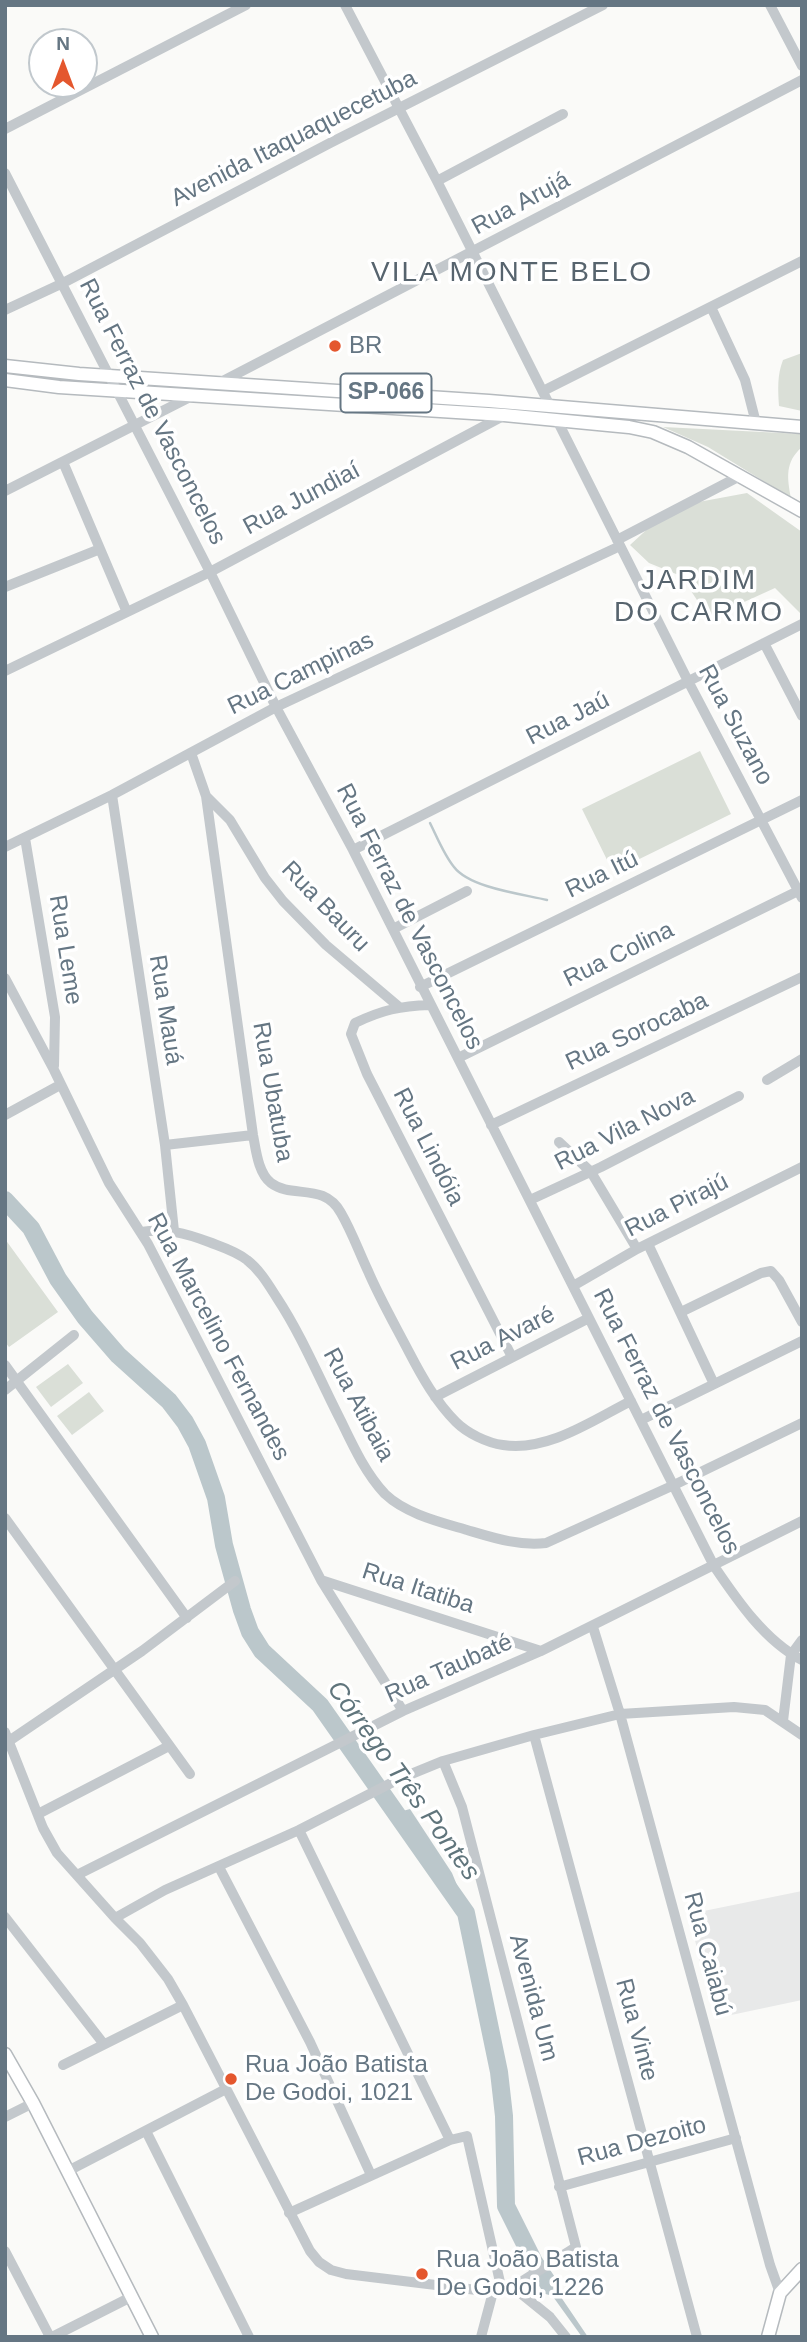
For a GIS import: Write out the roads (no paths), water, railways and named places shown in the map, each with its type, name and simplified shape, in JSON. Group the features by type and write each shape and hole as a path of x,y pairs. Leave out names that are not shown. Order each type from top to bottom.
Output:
{"main road":[{"name":"SP-066","path":"5,366 109,377 221,382 802,427"},
{"name":"SP-066","path":"5,380 116,391 504,415 629,427 653,432 688,447 802,511"},
{"path":"5,2053 152,2337"},
{"path":"768,2337 780,2293 802,2269"}],"street":[{"path":"5,129 246,5"},
{"path":"345,5 550,406"},
{"name":"Avenida Itaquaquecetuba","path":"5,310 63,283 603,5"},
{"path":"771,5 802,66"},
{"name":"Rua Arujá","path":"221,382 802,80"},
{"path":"437,181 563,114"},
{"name":"Rua Ferraz de Vasconcelos","path":"5,173 210,572 276,707 353,850 714,1566 779,1646 802,1660"},
{"path":"543,391 802,261"},
{"path":"711,307 745,380 756,423"},
{"path":"5,491 194,395"},
{"name":"Rua Jundiaí","path":"5,671 126,610 210,572 504,415"},
{"name":"Rua Suzano","path":"557,419 688,681 800,894"},
{"path":"63,461 126,610"},
{"name":"Rua Campinas","path":"5,847 112,795 276,707 619,543 738,477"},
{"path":"5,587 100,549"},
{"name":"Rua Jaú","path":"353,850 802,624"},
{"path":"764,643 802,716"},
{"name":"Rua Ubatuba","path":"191,753 206,796 253,1135 262,1172 271,1183 283,1189 320,1195 330,1200 340,1211 426,1384 457,1423 503,1446 541,1442 570,1433 631,1401"},
{"name":"Rua Mauá","path":"112,795 165,1145 174,1230"},
{"name":"Rua Bauru","path":"206,796 230,820 265,878 283,901 326,945 398,1006"},
{"name":"Rua Itú","path":"420,987 802,800"},
{"name":"Rua Leme","path":"25,838 55,1017 54,1070"},
{"path":"393,929 467,891"},
{"name":"Rua Colina","path":"458,1058 800,894"},
{"name":"Rua Sorocaba","path":"491,1125 802,976"},
{"name":"Rua Marcelino Fernandes","path":"5,978 109,1183 141,1232 321,1580 403,1711"},
{"name":"Rua Lindóia","path":"430,1005 398,1006 355,1023 351,1034 367,1074 512,1357"},
{"path":"767,1080 802,1059"},
{"path":"5,1115 60,1084"},
{"name":"Rua Vila Nova","path":"530,1200 591,1172 739,1096"},
{"path":"165,1145 253,1135"},
{"path":"559,1142 591,1172 637,1249"},
{"name":"Rua Pirajú","path":"573,1286 637,1249 802,1167"},
{"name":"Rua Atibaia","path":"141,1232 174,1230 233,1252 256,1268 289,1316 364,1465 384,1492 394,1502 433,1520 507,1542 526,1545 546,1543 802,1423"},
{"path":"648,1244 715,1384"},
{"path":"681,1312 761,1273 771,1271 779,1280 802,1322"},
{"name":"Rua Avaré","path":"435,1397 589,1318"},
{"path":"5,1390 74,1335"},
{"path":"641,1420 802,1341"},
{"path":"5,1365 187,1618"},
{"path":"5,1518 190,1774"},
{"name":"Rua Taubaté","path":"77,1875 403,1711 593,1627 802,1521"},
{"name":"Rua Itatiba","path":"321,1580 541,1651"},
{"path":"235,1581 114,1670 7,1737 38,1814 57,1853 154,1960 183,2005 289,2213 319,2262 331,2270 346,2274 498,2291 513,2287 550,2317 566,2337"},
{"name":"Rua Caiabú","path":"593,1627 621,1714 770,2265 780,2293"},
{"path":"783,1721 791,1655 802,1640"},
{"path":"114,1918 165,1890 299,1830 399,1779 443,1761 534,1735 621,1714 734,1707 765,1710 802,1735"},
{"name":"Rua Vinte","path":"534,1735 697,2337"},
{"path":"38,1814 169,1746"},
{"name":"Avenida Um","path":"443,1761 462,1807 576,2247 513,2287"},
{"path":"299,1830 450,2140"},
{"path":"219,1867 310,2042 371,2175"},
{"path":"5,1917 103,2043"},
{"path":"63,2065 183,2005"},
{"path":"68,2171 226,2089"},
{"path":"5,2117 33,2103"},
{"path":"146,2131 250,2337"},
{"path":"289,2213 450,2140 467,2136 498,2291 481,2337"},
{"name":"Rua Dezoito","path":"559,2187 736,2138"},
{"path":"5,2251 51,2337 131,2297"}],"waterway":[{"path":"430,823 447,857 462,874 497,889 547,900"},
{"name":"Córrego Três Pontes","path":"5,1200 31,1228 58,1279 85,1317 118,1355 169,1401 185,1422 197,1444 216,1498 224,1545 250,1632 262,1651 320,1705 466,1913 499,2072 504,2116 506,2206 534,2262 550,2286"}],"place":[{"name":"BR","path":"335,346"},
{"name":"Rua João Batista De Godoi, 1021","path":"231,2079"},
{"name":"Rua João Batista De Godoi, 1226","path":"422,2274"}],"district":[{"name":"VILA MONTE BELO","path":"512,273"},
{"name":"JARDIM DO CARMO","path":"699,597"}]}
